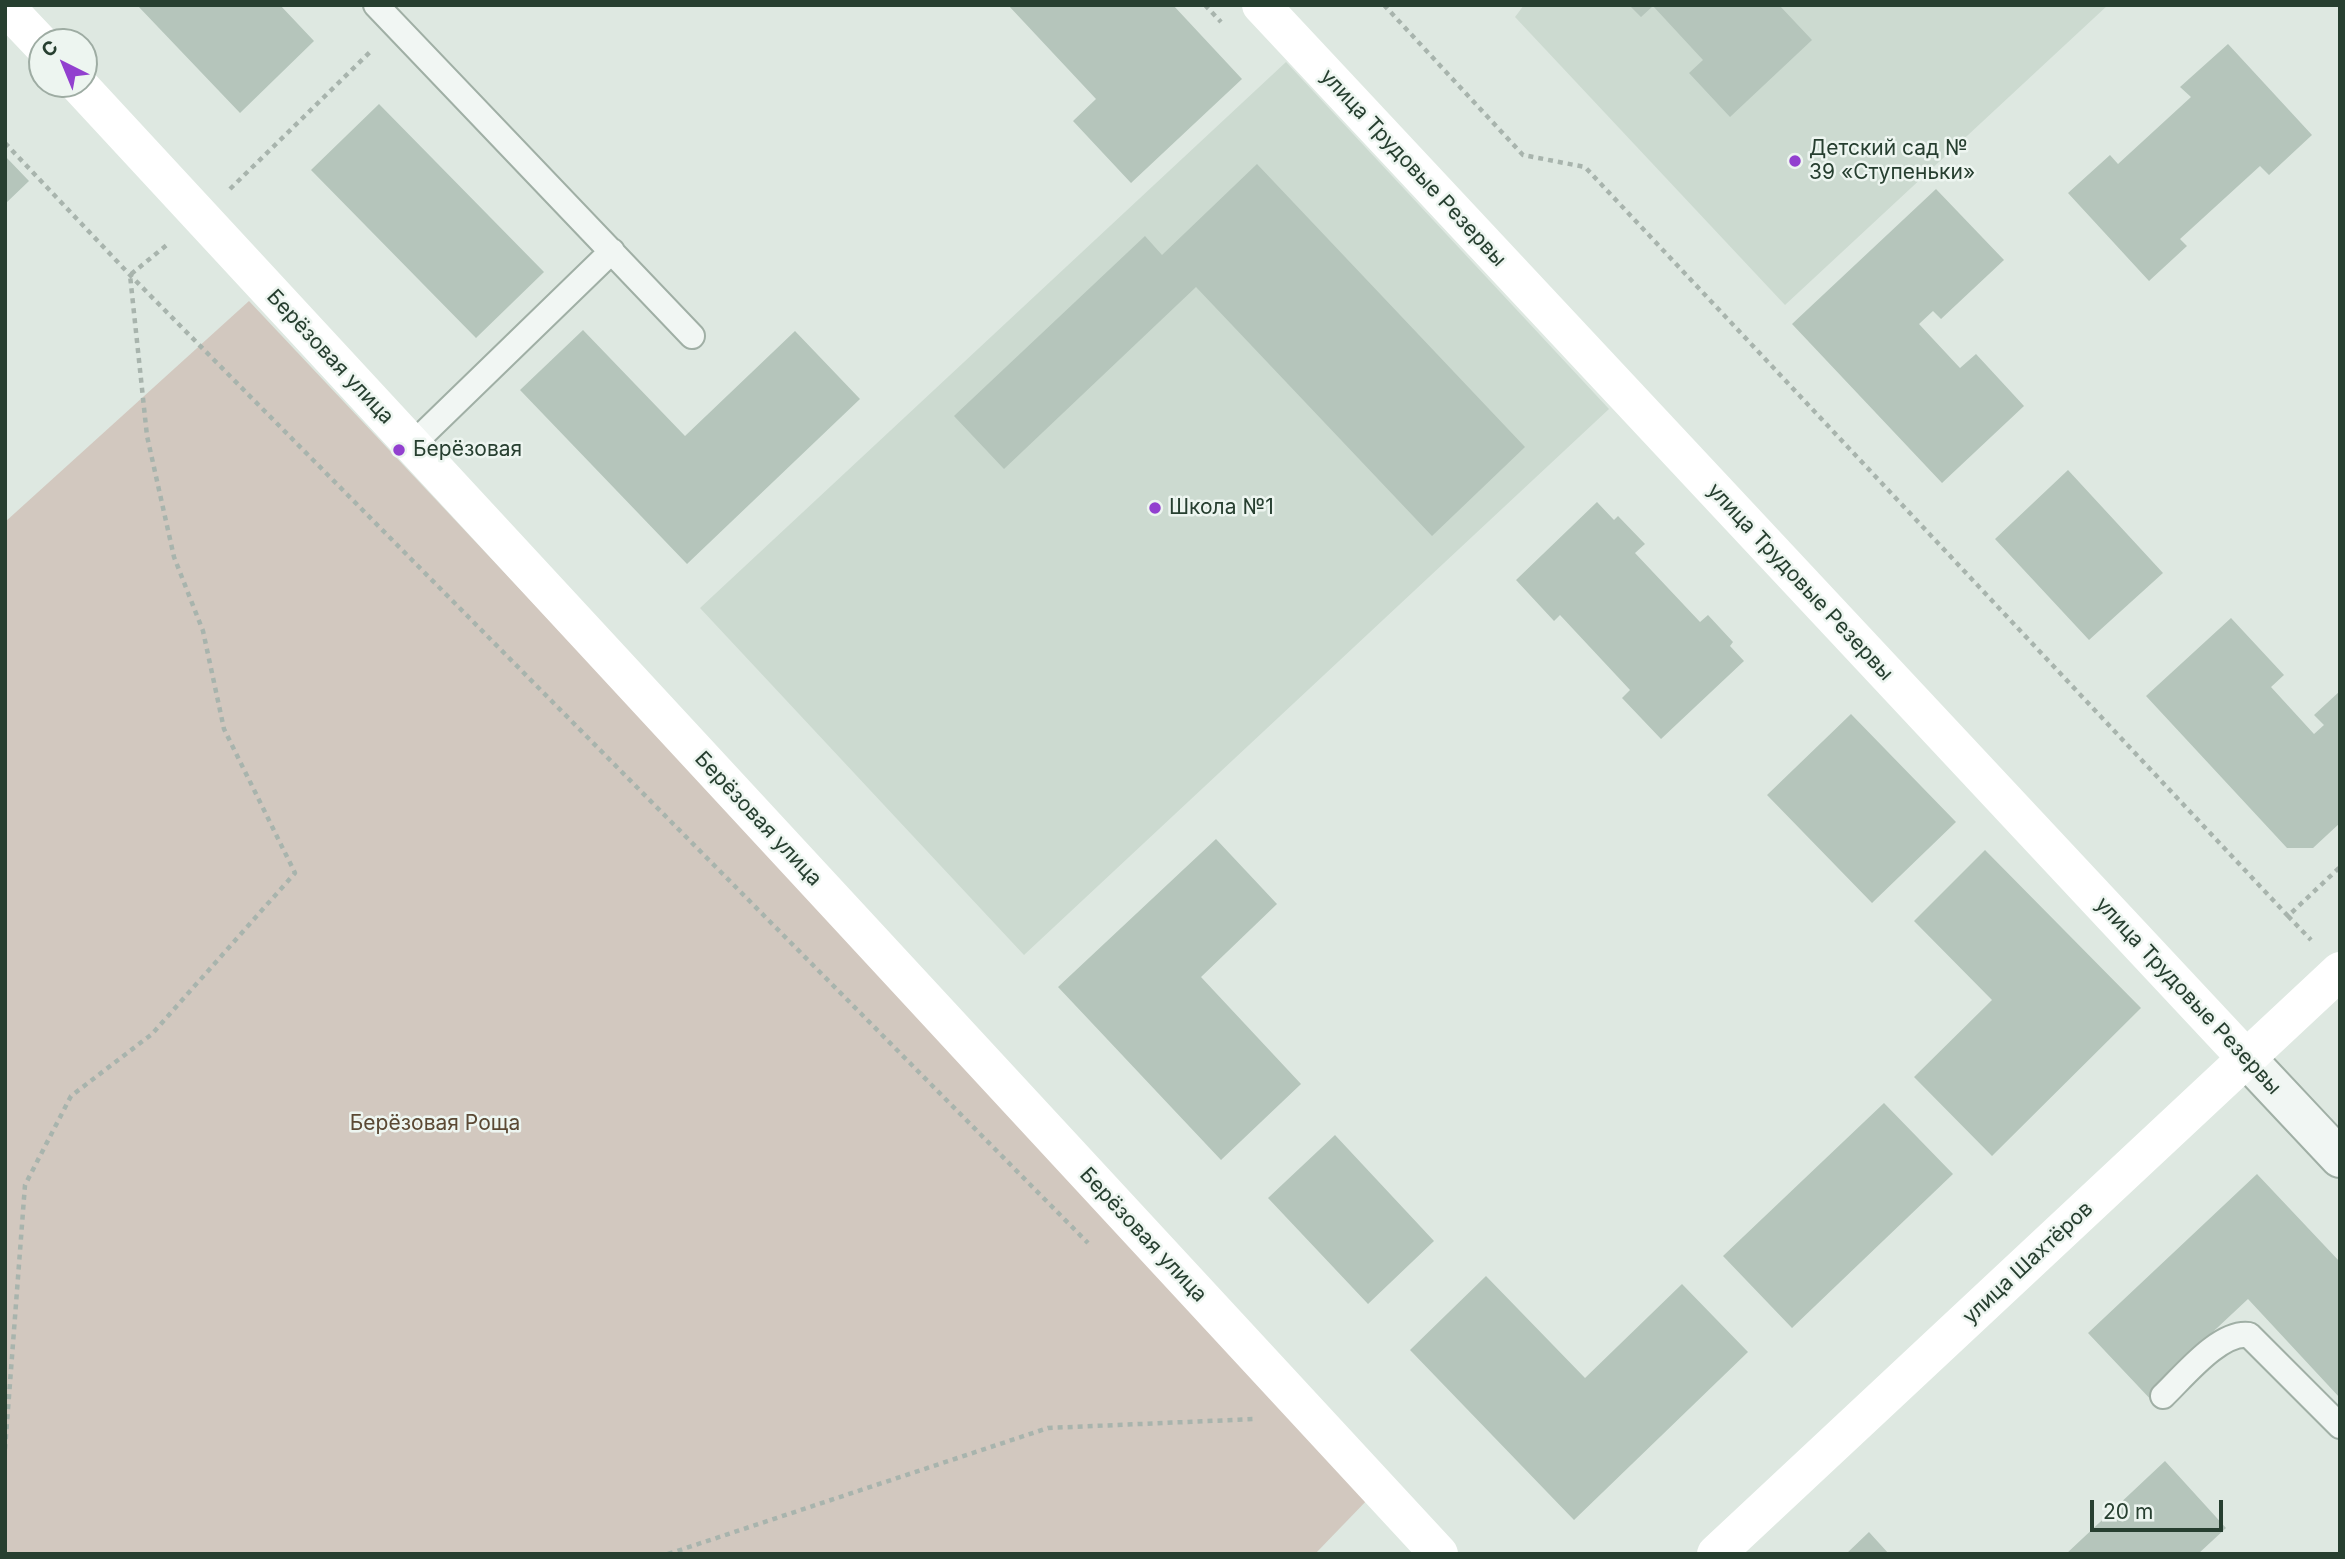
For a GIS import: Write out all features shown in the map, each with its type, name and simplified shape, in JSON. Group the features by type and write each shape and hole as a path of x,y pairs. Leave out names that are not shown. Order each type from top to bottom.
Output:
{"street":[{"name":"улица Трудовые Резервы","path":"1261,5 2340,1158"},
{"path":"5,6 28,30"},
{"name":"Берёзовая улица","path":"91,98 1439,1554"},
{"name":"улица Шахтёров","path":"1716,1554 2340,971"}],"lane":[{"path":"376,5 692,336"},
{"path":"412,445 612,251"},
{"path":"2163,1396 2221,1341 2235,1333 2249,1335 2340,1426"}],"path":[{"path":"1384,5 1524,155 1585,167 2288,916 2340,867"},
{"path":"130,275 201,217 397,26"},
{"path":"5,142 130,275 1096,1250"},
{"path":"5,1449 25,1185 71,1096 152,1034 295,873 224,729 203,631 174,557 148,436 130,275"},
{"path":"668,1554 1048,1429 1263,1419 1253,1409"}],"shaded area":[{"name":"Детский сад № 39 «Ступеньки»","path":"1524,5 2108,5 1785,305 1515,17"},
{"name":"Школа №1","path":"1286,62 1609,409 1024,955 700,608"}],"green space":[{"name":"Берёзовая Роща","path":"249,301 1372,1495 1315,1554 5,1554 5,522"}],"building":[{"path":"137,5 280,5 314,41 240,113"},
{"path":"1008,5 1173,5 1242,79 1131,183 1073,121 1096,99"},
{"path":"1629,5 1779,5 1812,40 1730,117 1689,73 1703,60 1653,6 1641,17"},
{"path":"2228,44 2312,135 2269,175 2260,166 2180,239 2187,246 2149,281 2068,193 2110,155 2118,164 2191,97 2180,87"},
{"path":"379,104 544,272 476,338 311,170"},
{"path":"5,156 29,181 5,204"},
{"path":"1257,164 1525,447 1432,536 1196,287 1004,469 954,416 1145,236 1162,255"},
{"path":"1936,189 2004,260 1941,319 1933,311 1919,324 1960,368 1976,354 2024,406 1942,483 1792,324"},
{"path":"583,330 685,436 795,331 860,399 687,564 520,390"},
{"path":"2068,470 2163,573 2089,640 1995,539"},
{"path":"1597,502 1614,520 1618,516 1645,544 1635,553 1700,622 1708,615 1733,642 1730,646 1744,661 1661,739 1622,698 1630,690 1560,615 1554,621 1516,580"},
{"path":"2231,618 2284,675 2271,687 2314,734 2324,725 2314,715 2340,691 2340,823 2313,848 2287,848 2146,696"},
{"path":"1851,714 1956,822 1872,903 1767,795"},
{"path":"1216,839 1277,904 1201,977 1301,1084 1221,1160 1058,987"},
{"path":"1985,850 2141,1008 1992,1156 1914,1077 1992,1000 1914,921"},
{"path":"1884,1103 1953,1174 1792,1328 1723,1256"},
{"path":"1335,1135 1434,1241 1368,1304 1268,1198"},
{"path":"2257,1174 2340,1262 2340,1398 2248,1299 2186,1357 2154,1403 2088,1333"},
{"path":"1486,1276 1585,1378 1682,1284 1748,1352 1574,1520 1410,1350"},
{"path":"2165,1461 2226,1528 2198,1554 2066,1554"},
{"path":"1869,1532 1889,1554 1846,1554"}],"place":[{"name":"Детский сад № 39 «Ступеньки»","path":"1795,161"},
{"name":"Берёзовая","path":"399,450"},
{"name":"Школа №1","path":"1155,508"}]}
